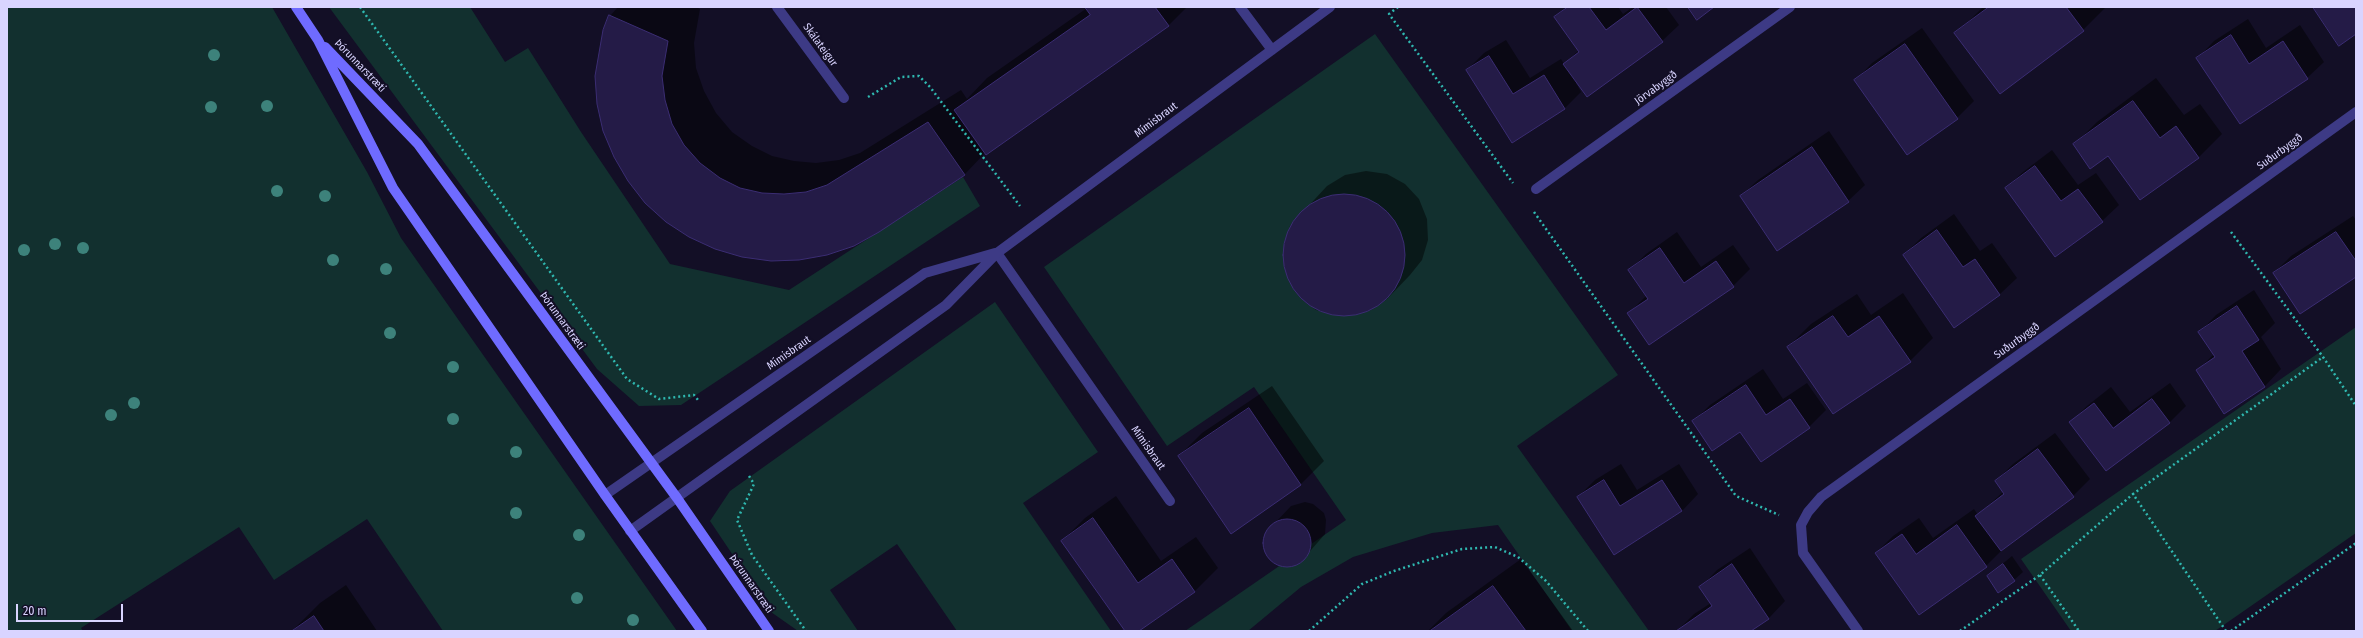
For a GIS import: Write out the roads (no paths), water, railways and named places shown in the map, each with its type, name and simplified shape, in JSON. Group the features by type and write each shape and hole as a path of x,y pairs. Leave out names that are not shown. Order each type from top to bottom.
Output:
{"street":[{"name":"Þórunnarstræti","path":"296,7 318,40 394,188 605,495 702,631"},
{"name":"Skálateigur","path":"777,7 844,98"},
{"path":"1240,7 1272,50"},
{"name":"Mímisbraut","path":"630,530 946,306 997,253 1330,7"},
{"name":"Jörvabyggð","path":"1536,189 1790,7"},
{"name":"Þórunnarstræti","path":"318,40 418,144 677,498 769,631"},
{"name":"Suðurbyggð","path":"1858,631 1803,553 1801,526 1808,512 1821,497 2356,112"},
{"name":"Mímisbraut","path":"605,495 926,273 997,253"},
{"name":"Mímisbraut","path":"997,253 1170,500"}]}
